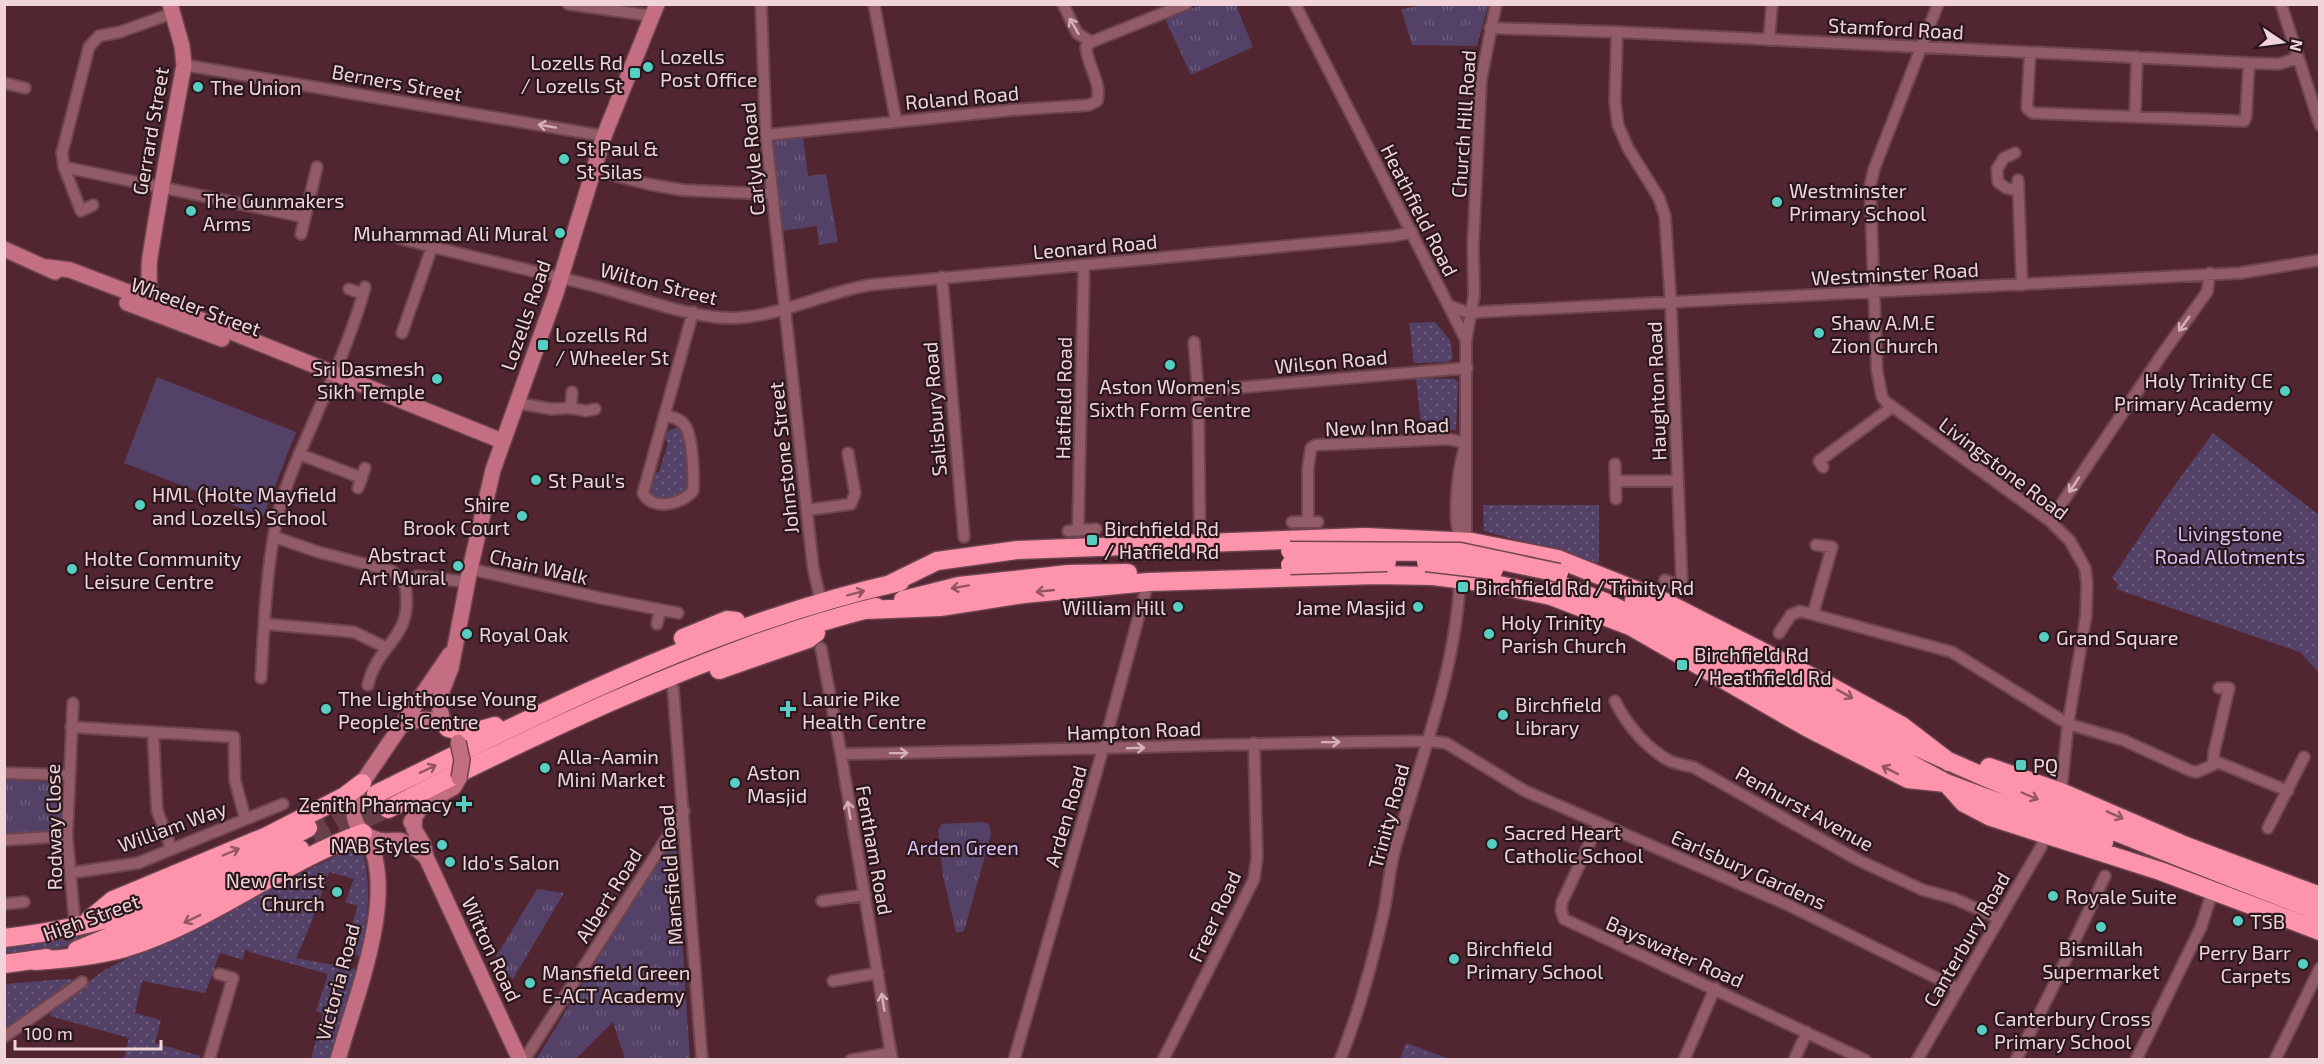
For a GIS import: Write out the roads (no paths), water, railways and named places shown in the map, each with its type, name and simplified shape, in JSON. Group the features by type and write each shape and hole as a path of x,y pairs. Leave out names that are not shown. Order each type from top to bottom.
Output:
{"highway":[{"path":"888,585 937,561 1006,552 1365,537 1405,538 1462,544 1558,559 1661,600 1826,684 1902,726 1953,764 1990,767 2061,792 2186,846 2319,898"},
{"path":"1405,538 1440,568 1501,585 1556,584 1572,576 1648,607 1818,700 1953,764 2133,840 2319,898"},
{"path":"1462,544 1509,560 1556,584 1644,621 1946,783 2039,819 2233,886 2319,921"},
{"path":"388,809 537,735 663,679 765,639 959,586 1068,574 1290,558 1460,552 1556,584"},
{"path":"80,925 112,900 267,836 345,796 369,789 497,735 654,662 760,622 821,602 956,570 1015,561 1145,553 1290,558"},
{"path":"865,610 940,607 1024,594 1148,582 1377,575 1460,575"},
{"path":"457,782 707,674 808,639 837,618"},
{"path":"450,732 470,733 489,729 628,663 727,621 760,622"},
{"path":"1946,783 1964,803 1991,818 2160,871 2319,931"},
{"path":"35,961 83,958 130,946 191,921 330,845 364,834"},
{"name":"High Street","path":"4,938 39,934 80,925 139,907 312,835 190,903 79,949 35,961 6,964"}],"main road":[{"name":"Gerrard Street","path":"144,303 161,186 184,64 182,45 171,9"},
{"name":"Lozells Road","path":"457,782 462,760 439,705 455,646 486,497 502,441 561,277 604,136 655,10"},
{"name":"Wheeler Street","path":"4,249 47,267 70,270 167,314 174,321 274,358 333,374 502,441"},
{"name":"Wheeler Street","path":"144,303 320,367 333,374"},
{"name":"Lozells Road","path":"369,789 399,727 455,646"},
{"path":"399,727 418,720 436,720 450,732"},
{"path":"388,841 407,829 423,805 457,782"},
{"name":"Victoria Road","path":"369,789 355,798 353,815 356,825 372,848 377,880"},
{"name":"Witton Road","path":"415,814 414,829 423,844 426,857 522,1059"},
{"path":"364,834 388,841 405,842 426,857"},
{"name":"Victoria Road","path":"338,1059 373,941 377,880 383,851 388,841"}],"street":[{"path":"568,4 655,10"},
{"name":"Carlyle Road","path":"761,4 766,135 784,309"},
{"path":"874,4 896,121"},
{"path":"1063,4 1077,33 1091,42 1186,4"},
{"name":"Heathfield Road","path":"1295,4 1466,340 1466,443 1460,465 1458,499 1458,535 1462,544 1460,575"},
{"name":"Church Hill Road","path":"1471,314 1468,272 1473,246 1481,80 1496,4"},
{"path":"1770,40 1772,4"},
{"name":"Livingstone Road","path":"1938,4 1870,187 1877,372 1882,397 1892,407 2050,521 2070,541 2085,568 2086,616 2068,724 2061,792"},
{"path":"2281,4 2319,125"},
{"path":"93,205 81,211 64,167 62,153 89,46 99,36 120,32 171,9"},
{"name":"Stamford Road","path":"1490,28 1617,32 2249,63 2279,64 2298,58"},
{"name":"Haughton Road","path":"1617,32 1615,102 1618,125 1628,148 1659,198 1665,216 1671,301 1682,587 1665,580"},
{"name":"Roland Road","path":"766,135 896,121 1089,105 1097,101 1099,93 1087,54 1086,46 1091,42"},
{"path":"2030,53 2026,108 2033,113 2244,121 2249,63"},
{"path":"2135,117 2137,57"},
{"name":"Berners Street","path":"184,64 604,136"},
{"path":"4,83 25,88"},
{"path":"2015,153 2004,158 1997,170 1998,182 2006,188 2018,186 2022,285"},
{"path":"64,167 304,217"},
{"path":"301,234 317,167"},
{"path":"593,170 682,190 772,194"},
{"name":"Leonard Road","path":"784,309 847,289 942,277 1394,236 1412,232"},
{"name":"Wilton Street","path":"399,238 693,312 729,318 747,317 784,309"},
{"path":"402,333 432,247"},
{"name":"Westminster Road","path":"1450,306 1471,314 1671,301 2022,285 2259,270 2319,260"},
{"name":"Hatfield Road","path":"1084,265 1073,531 1096,529"},
{"path":"2050,521 2207,292 2210,273"},
{"name":"Salisbury Road","path":"942,277 964,537"},
{"path":"261,678 268,562 276,524 299,454 333,374 364,290 349,289"},
{"name":"Johnstone Street","path":"784,309 813,572 821,602"},
{"path":"665,416 677,418 685,426 690,439 693,491 681,501 654,504 647,501 643,493 693,312"},
{"path":"1466,340 1471,314"},
{"path":"1194,342 1198,391 1200,544"},
{"name":"Wilson Road","path":"1198,391 1467,368"},
{"path":"570,408 572,392"},
{"path":"516,403 552,409 570,408 586,411 595,409"},
{"path":"1823,467 1819,460 1892,407"},
{"name":"New Inn Road","path":"1292,522 1313,522 1308,468 1311,448 1316,445 1448,439 1466,443"},
{"path":"807,510 851,504 855,493 848,453"},
{"path":"299,454 362,478"},
{"path":"1615,464 1616,499"},
{"name":"Haughton Road","path":"1616,481 1677,480"},
{"path":"275,537 318,552 384,568 401,578 405,584 406,615 399,633 371,673 368,685"},
{"path":"1813,614 1832,547 1816,545"},
{"name":"Chain Walk","path":"417,576 469,575 599,602 678,614"},
{"name":"Trinity Road","path":"1340,1059 1361,1000 1384,911 1394,855 1442,697 1460,575"},
{"name":"Arden Road","path":"1014,1059 1103,749 1148,582"},
{"path":"657,624 660,610"},
{"path":"1779,633 1791,615 1800,611 1952,652 2068,724 2123,740 2191,771 2197,772 2214,763 2288,791"},
{"path":"266,624 354,632 387,648"},
{"name":"Fentham Road","path":"820,648 841,754 892,1056"},
{"path":"2214,763 2214,752 2229,688 2219,687"},
{"name":"Mansfield Road","path":"673,688 702,1059"},
{"name":"Penhurst Avenue","path":"1615,701 1636,732 1656,753 1672,762 1693,767 1858,860 1923,890 1953,898 1998,918"},
{"name":"Rodway Close","path":"73,703 67,836 70,873 80,925"},
{"path":"71,727 234,737 237,792 245,818"},
{"path":"153,732 157,810 171,848"},
{"name":"Hampton Road","path":"841,754 1103,749 1254,743 1428,741"},
{"name":"Earlsbury Gardens","path":"1428,741 1446,743 1525,791 1784,903 1957,988"},
{"name":"Freer Road","path":"1163,1059 1254,879 1257,857 1254,743"},
{"path":"2268,828 2304,757"},
{"path":"4,773 68,775"},
{"name":"William Way","path":"70,873 138,863 283,804"},
{"name":"Albert Road","path":"522,1059 684,811"},
{"name":"Bayswater Road","path":"1599,823 1562,902 1561,910 1564,919 1865,1059"},
{"path":"4,840 67,836"},
{"name":"Canterbury Road","path":"1917,1059 2041,847 2044,836"},
{"path":"2016,1059 2105,876"},
{"path":"2136,1059 2201,927 2213,890"},
{"path":"822,902 864,895"},
{"path":"4,904 24,902"},
{"path":"2275,1059 2319,968"},
{"path":"209,1059 233,978 219,974"},
{"path":"833,981 878,974"},
{"path":"4,1037 82,982"},
{"path":"1683,1059 1715,988"},
{"path":"1794,1059 1807,1032"},
{"path":"851,1059 892,1056"}],"tunnel":[{"path":"308,828 376,794"},
{"path":"315,841 388,809"}],"place":[{"name":"Lozells Post Office","path":"648,67"},
{"name":"Lozells Rd / Lozells St","path":"635,73"},
{"name":"The Union","path":"198,87"},
{"name":"St Paul & St Silas","path":"564,159"},
{"name":"Westminster Primary School","path":"1777,202"},
{"name":"The Gunmakers Arms","path":"191,211"},
{"name":"Muhammad Ali Mural","path":"560,233"},
{"name":"Shaw A.M.E Zion Church","path":"1819,333"},
{"name":"Lozells Rd / Wheeler St","path":"543,345"},
{"name":"Aston Women's Sixth Form Centre","path":"1170,365"},
{"name":"Sri Dasmesh Sikh Temple","path":"437,379"},
{"name":"Holy Trinity CE Primary Academy","path":"2285,391"},
{"name":"St Paul's","path":"536,480"},
{"name":"HML (Holte Mayfield and Lozells) School","path":"140,505"},
{"name":"Shire Brook Court","path":"522,516"},
{"name":"Birchfield Rd / Hatfield Rd","path":"1092,540"},
{"name":"Abstract Art Mural","path":"458,566"},
{"name":"Holte Community Leisure Centre","path":"72,569"},
{"name":"Birchfield Rd / Trinity Rd","path":"1463,587"},
{"name":"William Hill","path":"1178,607"},
{"name":"Jame Masjid","path":"1418,607"},
{"name":"Royal Oak","path":"467,634"},
{"name":"Holy Trinity Parish Church","path":"1489,634"},
{"name":"Grand Square","path":"2044,637"},
{"name":"Birchfield Rd / Heathfield Rd","path":"1682,665"},
{"name":"The Lighthouse Young People's Centre","path":"326,709"},
{"name":"Laurie Pike Health Centre","path":"788,709"},
{"name":"Birchfield Library","path":"1503,715"},
{"name":"PQ","path":"2021,765"},
{"name":"Alla-Aamin Mini Market","path":"545,768"},
{"name":"Aston Masjid","path":"735,783"},
{"name":"Zenith Pharmacy","path":"464,804"},
{"name":"Sacred Heart Catholic School","path":"1492,844"},
{"name":"NAB Styles","path":"442,845"},
{"name":"Ido's Salon","path":"450,862"},
{"name":"New Christ Church","path":"337,892"},
{"name":"Royale Suite","path":"2053,896"},
{"name":"TSB","path":"2238,921"},
{"name":"Bismillah Supermarket","path":"2101,927"},
{"name":"Birchfield Primary School","path":"1454,959"},
{"name":"Perry Barr Carpets","path":"2303,964"},
{"name":"Mansfield Green E-ACT Academy","path":"530,983"},
{"name":"Canterbury Cross Primary School","path":"1982,1030"}],"park label":[{"name":"Livingstone Road Allotments","path":"2230,544"},
{"name":"Arden Green","path":"963,847"}]}
